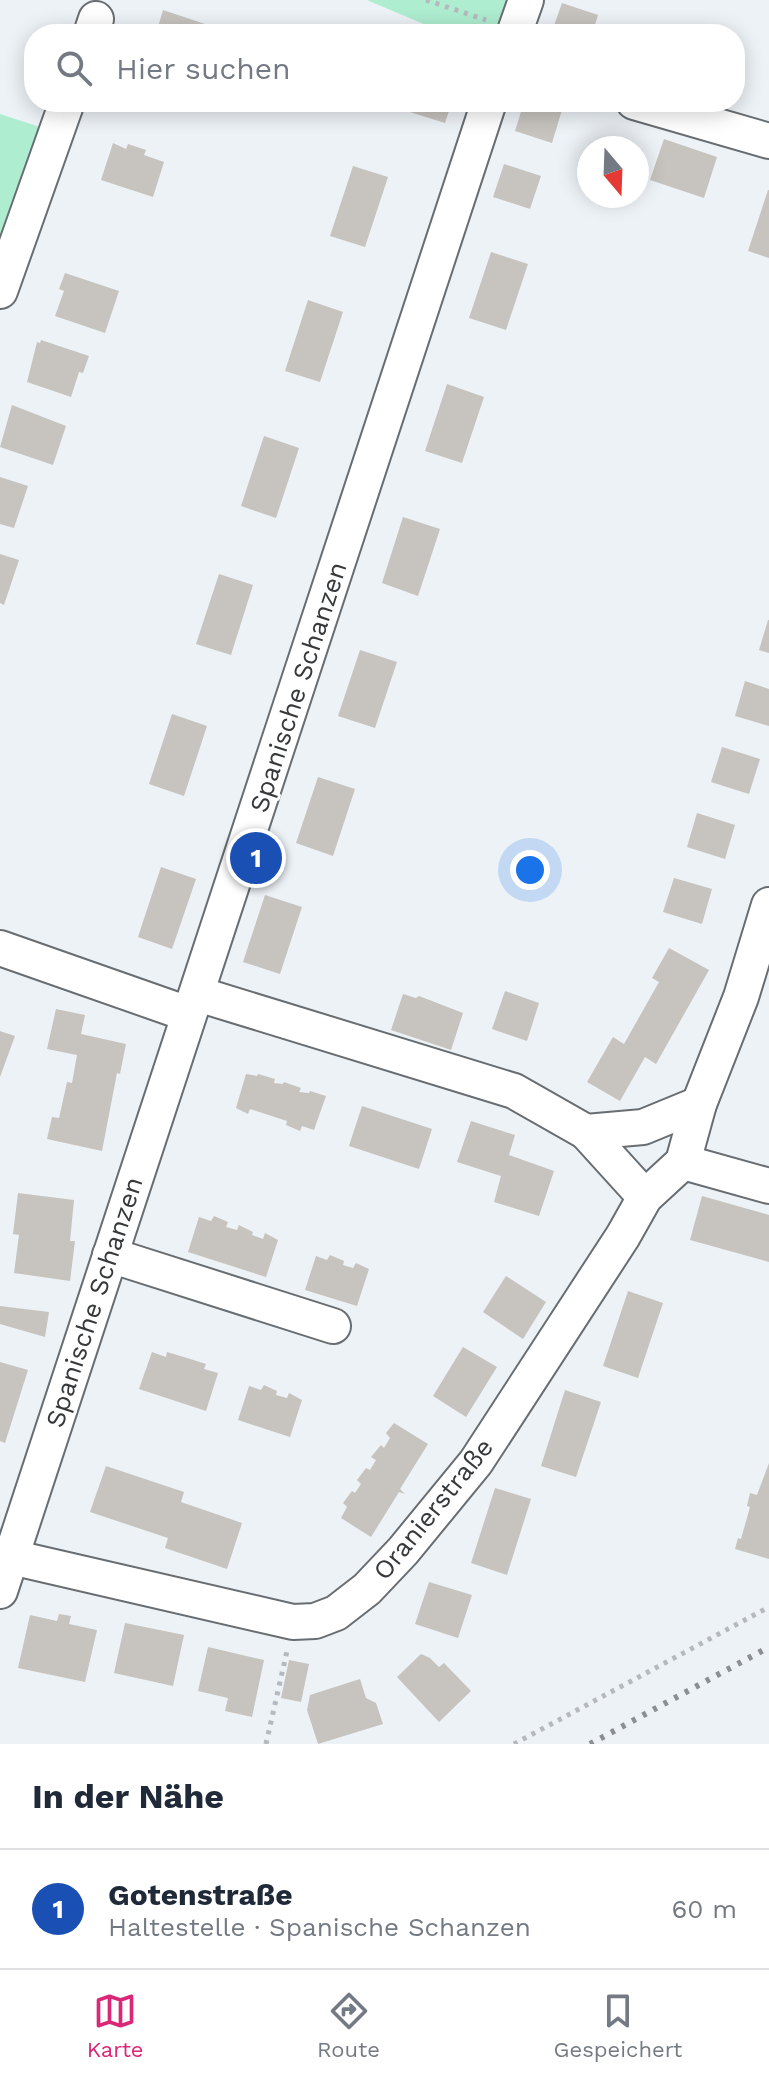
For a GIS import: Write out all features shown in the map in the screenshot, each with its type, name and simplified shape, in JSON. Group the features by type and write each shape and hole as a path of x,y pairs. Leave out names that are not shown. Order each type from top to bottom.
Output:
{"street":[{"path":"0,291 63,112"},
{"name":"Spanische Schanzen","path":"0,1591 486,112"},
{"path":"669,112 769,141"},
{"path":"769,905 755,1002 699,1104 683,1162 769,1186"},
{"path":"0,948 514,1091 586,1132 645,1197"},
{"path":"586,1132 643,1127 699,1104"},
{"name":"Oranierstraße","path":"11,1557 293,1622 315,1621 336,1613 367,1589 403,1551 476,1462 645,1197 683,1162"},
{"path":"110,1255 333,1326"}],"path":[{"path":"426,0 518,22"},
{"path":"514,1744 769,1607"},
{"path":"266,1744 293,1622"}],"green space":[{"path":"367,0 526,0 518,24 423,24"},
{"path":"0,114 46,129 0,269"}],"building":[{"path":"562,3 598,15 595,24 555,24"},
{"path":"163,10 205,24 159,24"},
{"path":"410,112 449,112 445,123"},
{"path":"521,112 561,112 552,143 515,131"},
{"path":"664,139 717,157 704,198 650,180"},
{"path":"113,143 126,149 128,144 146,150 144,155 164,162 153,197 101,180"},
{"path":"504,164 541,176 530,209 493,197"},
{"path":"353,166 388,177 365,247 330,236"},
{"path":"769,190 769,258 748,251"},
{"path":"491,252 528,264 506,330 469,318"},
{"path":"65,273 119,291 105,333 55,316 64,291 59,289"},
{"path":"308,300 343,312 320,382 285,371"},
{"path":"41,340 89,356 83,373 79,372 71,397 27,382 37,342"},
{"path":"447,384 484,397 462,463 425,451"},
{"path":"12,405 66,426 53,465 0,447"},
{"path":"264,436 299,448 276,518 241,506"},
{"path":"0,477 28,486 14,528 0,524"},
{"path":"403,517 440,529 418,596 382,583"},
{"path":"0,554 19,560 4,605 0,603"},
{"path":"219,574 253,585 231,655 196,644"},
{"path":"769,620 769,653 759,650"},
{"path":"360,650 397,662 375,728 338,716"},
{"path":"745,681 769,689 769,726 735,716"},
{"path":"172,714 207,726 184,796 149,784"},
{"path":"722,747 760,759 749,794 711,782"},
{"path":"318,777 355,789 333,856 296,843"},
{"path":"697,813 735,825 725,859 687,847"},
{"path":"161,867 196,879 172,949 138,937"},
{"path":"674,878 712,889 702,924 663,912"},
{"path":"265,895 302,907 280,974 243,962"},
{"path":"669,948 709,970 656,1064 645,1057 620,1101 587,1082 613,1037 624,1044 659,982 652,978"},
{"path":"505,991 539,1003 527,1041 492,1029"},
{"path":"403,994 419,996 463,1013 451,1050 391,1030"},
{"path":"56,1009 85,1015 81,1034 126,1044 120,1074 117,1073 102,1151 47,1139 52,1117 59,1118 67,1082 72,1083 77,1055 47,1049"},
{"path":"0,1031 15,1036 0,1077"},
{"path":"246,1074 275,1079 274,1083 284,1082 301,1088 299,1092 310,1091 326,1096 314,1130 302,1126 300,1131 286,1125 287,1121 250,1109 248,1114 236,1108"},
{"path":"362,1106 432,1129 419,1169 349,1146"},
{"path":"471,1121 515,1135 509,1155 554,1171 539,1216 494,1202 501,1176 457,1162"},
{"path":"18,1193 74,1200 70,1241 75,1241 70,1281 14,1273 19,1235 13,1234"},
{"path":"702,1196 769,1215 769,1262 690,1240"},
{"path":"214,1216 228,1222 226,1227 237,1230 239,1225 253,1232 252,1235 263,1239 265,1233 278,1240 266,1277 188,1252 199,1217 211,1221"},
{"path":"330,1255 344,1261 343,1265 353,1268 356,1263 369,1269 357,1306 305,1290 316,1256 327,1260"},
{"path":"506,1276 546,1302 523,1339 483,1312"},
{"path":"628,1291 663,1303 638,1378 603,1366"},
{"path":"0,1306 49,1312 45,1337 0,1324"},
{"path":"463,1347 497,1367 466,1417 433,1396"},
{"path":"152,1352 166,1357 167,1352 206,1364 204,1369 218,1373 206,1411 139,1389"},
{"path":"0,1362 28,1370 5,1443 0,1441"},
{"path":"264,1385 277,1391 276,1395 287,1398 289,1393 302,1400 290,1437 238,1420 249,1386 261,1390"},
{"path":"565,1390 601,1402 576,1477 541,1466"},
{"path":"394,1423 428,1444 400,1489 405,1494 399,1492 371,1537 341,1518 347,1507 343,1503 361,1484 357,1480 366,1468 370,1470 376,1460 371,1457 381,1445 384,1448 390,1438 386,1433"},
{"path":"769,1463 769,1559 735,1549 750,1507 747,1506 750,1493 757,1495"},
{"path":"106,1466 184,1492 181,1502 242,1523 227,1569 165,1548 168,1538 90,1512"},
{"path":"495,1488 531,1499 507,1575 471,1563"},
{"path":"429,1582 472,1595 458,1638 415,1624"},
{"path":"59,1614 71,1616 69,1624 97,1630 85,1682 18,1668 30,1615 57,1621"},
{"path":"125,1623 184,1635 173,1686 114,1673"},
{"path":"208,1647 264,1660 252,1717 225,1711 228,1698 198,1691"},
{"path":"421,1654 439,1667 444,1663 471,1691 439,1722 397,1677"},
{"path":"289,1660 309,1664 301,1702 281,1698"},
{"path":"360,1679 366,1698 376,1703 383,1724 318,1744 307,1710 310,1695"}],"railway":[{"path":"590,1744 769,1647"}],"place":[{"name":"Gotenstraße","path":"256,858"}]}
